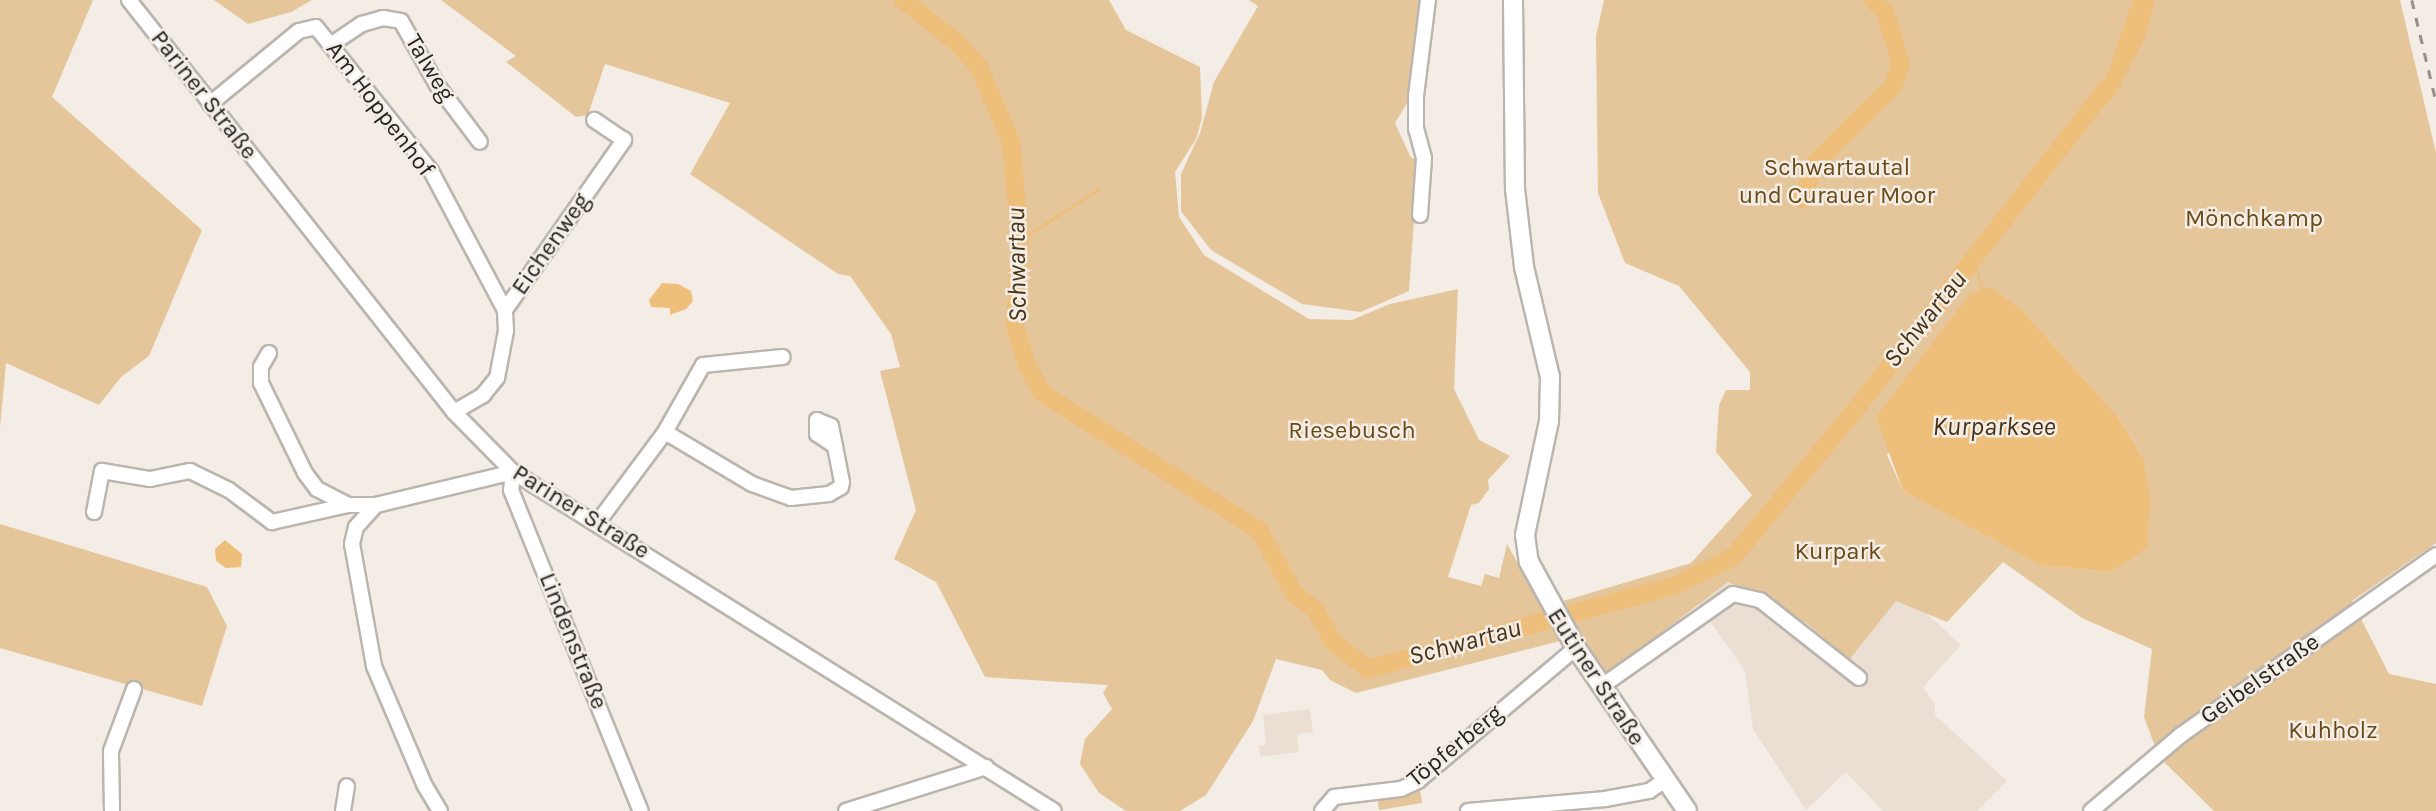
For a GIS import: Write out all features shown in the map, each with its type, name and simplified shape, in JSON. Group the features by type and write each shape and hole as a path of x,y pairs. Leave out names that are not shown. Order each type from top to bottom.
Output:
{"main road":[{"name":"Eutiner Straße","path":"1513,0 1515,189 1524,267 1550,377 1549,421 1525,535 1534,578 1576,648 1664,781 1687,811"}],"street":[{"path":"1420,215 1424,158 1416,129 1416,96 1428,0"},
{"name":"Pariner Straße","path":"130,1 454,412 513,471 1054,811"},
{"name":"Talweg","path":"332,44 362,24 383,18 401,21 437,85 480,142"},
{"name":"Am Hoppenhof","path":"210,104 299,31 316,27 431,171 505,310"},
{"name":"Eichenweg","path":"454,412 483,395 497,378 506,331 505,310 624,140 594,120"},
{"path":"269,353 261,367 261,383 305,473 317,489 348,505"},
{"path":"598,522 665,432 703,365 762,355 783,356"},
{"path":"665,432 752,484 791,498 829,494 841,487 835,446"},
{"path":"94,512 102,471 150,479 190,471 229,490 272,522 348,505 376,505 513,471"},
{"name":"Lindenstraße","path":"513,471 511,490 641,811"},
{"path":"376,505 356,527 352,544 360,606 374,666 440,811"},
{"name":"Geibelstraße","path":"2091,811 2181,735 2436,555"},
{"path":"1602,686 1733,594 1760,600 1859,678"},
{"name":"Töpferberg","path":"1322,811 1334,797 1401,789 1418,781 1576,648"},
{"path":"113,811 111,751 134,689"},
{"path":"851,810 986,767"},
{"path":"1468,811 1570,806 1649,791 1664,781"},
{"path":"343,811 346,786"}],"shaded area":[{"path":"1728,582 1808,624 1849,660 1896,601 1924,611 1961,645 1923,687 1935,704 1935,715 2007,781 1977,811 1883,811 1846,772 1806,810 1753,729 1745,671 1698,604"},
{"path":"1310,709 1313,732 1297,734 1299,752 1260,757 1259,746 1266,744 1263,715"}],"green space":[{"path":"0,0 93,0 52,97 202,230 149,356 121,377 99,405 6,363 0,428"},
{"path":"214,0 312,0 291,12 248,24"},
{"name":"Schwartautal und Curauer Moor","path":"441,0 1109,0 1126,30 1200,67 1202,118 1196,139 1175,172 1179,217 1204,255 1309,319 1352,320 1390,304 1458,289 1454,389 1479,440 1510,456 1488,480 1489,489 1479,503 1471,505 1448,577 1481,586 1485,574 1499,578 1507,544 1545,612 1560,602 1691,563 1752,495 1716,452 1719,405 1726,390 1750,390 1750,372 1679,286 1625,263 1598,193 1596,36 1604,0 2400,0 2436,153 2436,543 2352,601 2389,674 2436,684 2436,811 2214,811 2159,757 2144,717 2152,649 2082,618 2003,562 1947,622 1896,601 1849,660 1808,624 1728,582 1597,682 1568,639 1356,693 1330,680 1322,670 1276,659 1253,721 1206,795 1180,811 1126,811 1099,793 1080,764 1085,739 1112,709 1103,693 1108,685 985,677 936,582 894,559 916,510 880,371 900,367 891,334 850,276 838,274 690,174 730,103 605,64 588,115 576,117 506,62 516,56","holes":["2024,312 2119,418 2143,458 2110,572 2042,565 1903,491 1887,455"]},
{"path":"1249,0 1423,0 1412,95 1395,123 1410,156 1418,162 1409,291 1361,312 1302,304 1211,250 1181,211 1181,174 1200,133 1214,82 1258,6"},
{"path":"0,524 207,587 227,626 202,706 0,648"},
{"path":"1419,782 1422,803 1379,810 1377,796"}],"water":[{"path":"2133,0 2155,0 2146,35 2114,97 2096,107"},
{"name":"Kurparksee","path":"1974,260 1984,289 1991,287 2024,312 2119,418 2143,458 2150,497 2147,548 2110,572 2041,565 1903,491 1876,417 1969,295 1981,290"},
{"path":"662,283 678,284 691,291 693,301 686,309 670,315 670,308 651,307 649,300"},
{"path":"225,540 242,554 241,567 226,568 216,561 215,549"}],"waterway":[{"name":"Schwartau","path":"903,0 956,42 979,67 1011,142 1020,240 1015,326 1026,363 1042,393 1260,531 1294,594 1315,609 1333,642 1368,669 1674,586 1733,557 1860,404 2108,87"},
{"path":"1802,199 1816,162 1893,86 1901,64 1885,12 1873,0"},
{"path":"1020,240 1099,189"}],"railway":[{"path":"2412,0 2436,101"}],"park label":[{"name":"Mönchkamp","path":"2254,219"},
{"name":"Riesebusch","path":"1352,431"},
{"name":"Kurpark","path":"1838,552"},
{"name":"Kuhholz","path":"2333,731"}]}
